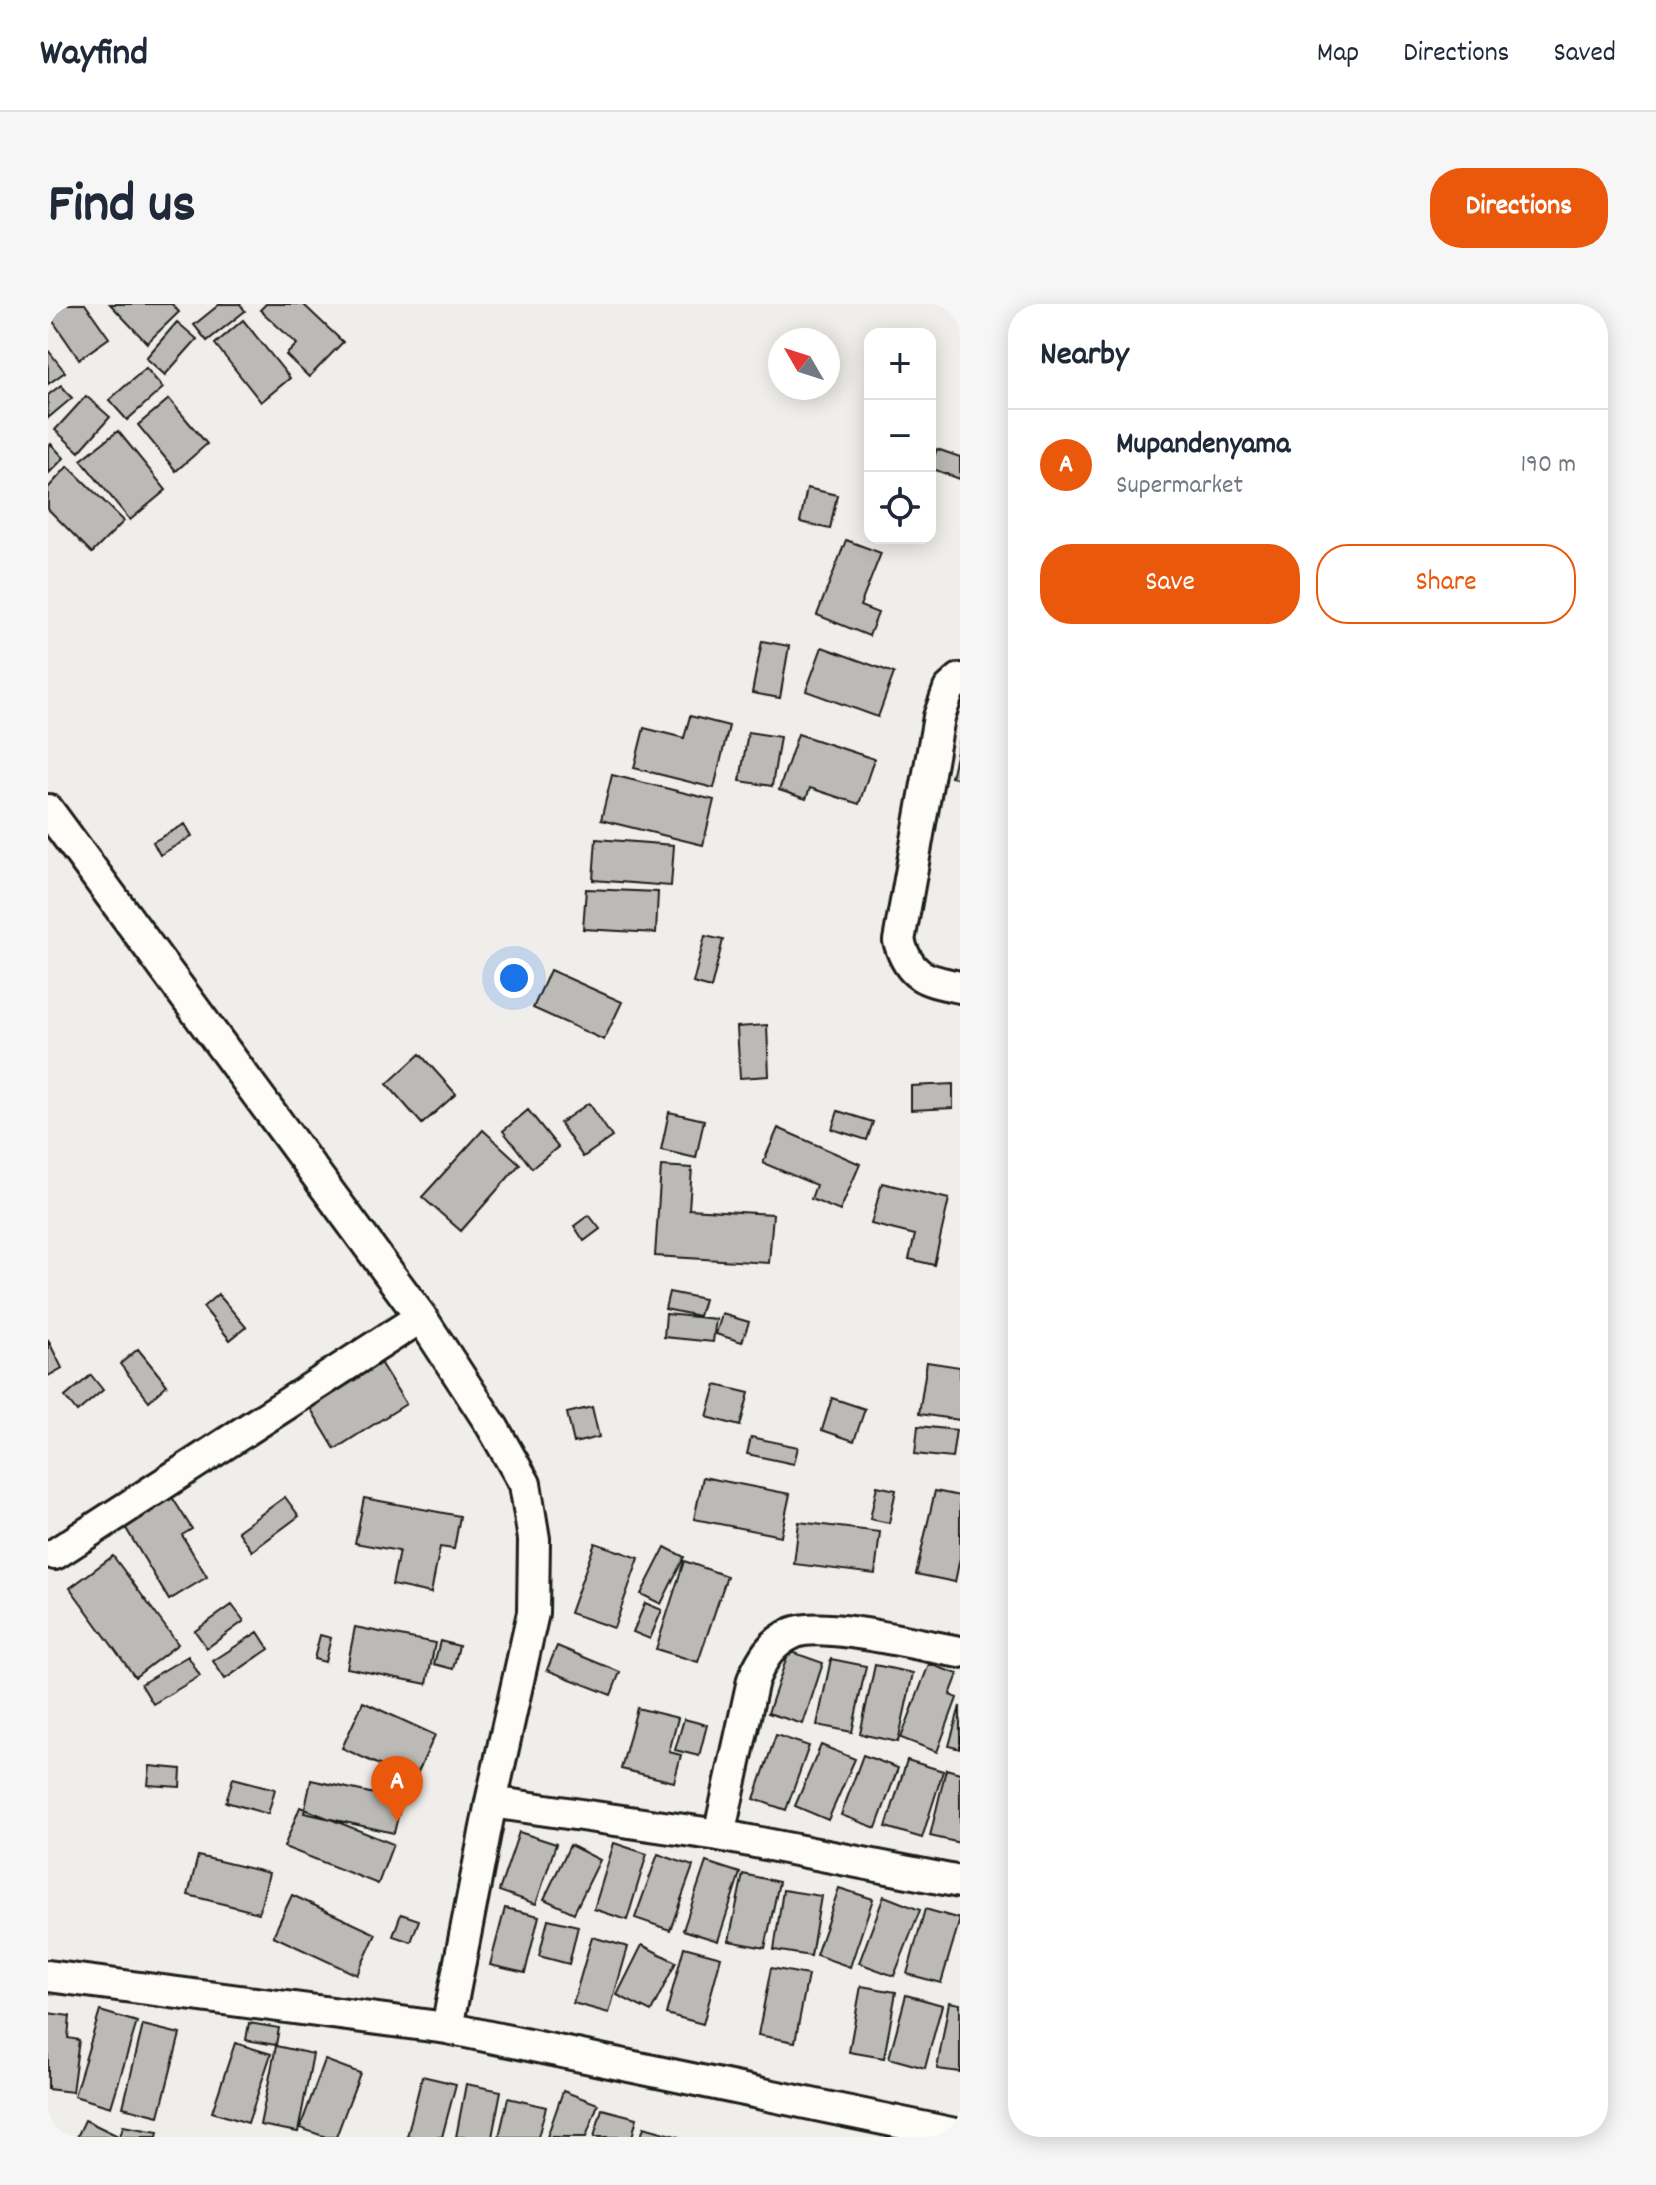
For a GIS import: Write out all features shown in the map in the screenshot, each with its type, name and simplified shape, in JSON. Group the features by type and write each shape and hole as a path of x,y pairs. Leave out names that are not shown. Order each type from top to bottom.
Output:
{"street":[{"path":"960,679 949,689 939,717 899,941 905,961 918,974 932,981 960,987"},
{"path":"48,810 421,1317 492,1426 525,1484 534,1539 533,1613 491,1802 447,2028"},
{"path":"55,1554 421,1317"},
{"path":"719,1835 753,1680 764,1656 776,1644 795,1632 825,1629 960,1652"},
{"path":"491,1802 719,1835 960,1882"},
{"path":"48,1976 447,2028 960,2135"}],"building":[{"path":"48,304 85,304 109,338 79,359 48,314"},
{"path":"110,304 172,304 179,312 147,343"},
{"path":"220,304 240,304 245,311 207,341 194,325"},
{"path":"266,304 303,304 343,342 309,377 286,355 297,344 260,310"},
{"path":"243,320 290,378 261,402 215,344"},
{"path":"177,322 197,339 165,375 146,358"},
{"path":"48,350 65,372 48,384"},
{"path":"146,368 163,388 127,420 109,400"},
{"path":"61,385 72,398 48,418 48,395"},
{"path":"86,396 110,417 79,452 55,430"},
{"path":"169,399 207,444 176,471 138,425"},
{"path":"118,431 166,490 130,520 81,460"},
{"path":"51,444 64,458 48,474 48,447"},
{"path":"937,449 960,457 960,479 936,470"},
{"path":"68,466 124,521 92,553 48,509 48,488"},
{"path":"807,488 837,495 830,529 800,522"},
{"path":"846,540 881,553 860,606 878,613 869,636 817,615"},
{"path":"762,641 789,646 780,698 752,693"},
{"path":"822,647 894,673 878,717 806,691"},
{"path":"690,716 729,726 714,788 634,768 644,728 684,738"},
{"path":"748,732 780,737 772,786 740,781"},
{"path":"798,734 874,759 859,804 810,788 806,799 779,790"},
{"path":"960,739 960,779 951,777"},
{"path":"612,775 714,800 703,845 601,820"},
{"path":"185,824 192,836 160,855 153,842"},
{"path":"596,839 674,845 671,886 593,880"},
{"path":"586,889 658,892 656,933 583,929"},
{"path":"705,936 723,940 711,988 693,983"},
{"path":"550,970 622,1002 604,1040 533,1008"},
{"path":"767,1025 769,1076 740,1078 737,1027"},
{"path":"420,1054 456,1094 422,1124 387,1084"},
{"path":"953,1084 953,1108 911,1110 911,1086"},
{"path":"589,1103 612,1137 583,1157 560,1123"},
{"path":"528,1110 558,1147 532,1168 503,1131"},
{"path":"838,1111 873,1122 867,1140 832,1129"},
{"path":"669,1112 704,1120 696,1158 661,1150"},
{"path":"778,1128 860,1164 840,1211 811,1199 816,1185 763,1163"},
{"path":"483,1130 520,1164 461,1231 422,1197"},
{"path":"661,1166 692,1168 689,1209 773,1214 769,1263 655,1256"},
{"path":"882,1183 949,1199 934,1265 909,1259 915,1235 871,1224"},
{"path":"589,1215 600,1229 584,1241 574,1226"},
{"path":"669,1292 704,1299 699,1316 665,1309"},
{"path":"218,1294 246,1327 230,1340 203,1307"},
{"path":"666,1314 716,1319 713,1342 664,1337"},
{"path":"722,1314 749,1322 742,1342 716,1334"},
{"path":"48,1340 62,1368 48,1376"},
{"path":"138,1349 167,1385 149,1401 120,1364"},
{"path":"376,1356 406,1404 335,1449 306,1401"},
{"path":"927,1362 960,1367 960,1420 919,1414"},
{"path":"91,1375 103,1390 77,1412 65,1397"},
{"path":"716,1385 749,1393 740,1426 707,1417"},
{"path":"832,1398 865,1409 854,1441 822,1430"},
{"path":"592,1407 599,1437 574,1443 567,1413"},
{"path":"918,1426 956,1430 952,1458 915,1454"},
{"path":"751,1437 798,1447 794,1464 747,1454"},
{"path":"703,1477 790,1494 781,1536 694,1519"},
{"path":"877,1486 896,1490 889,1523 870,1519"},
{"path":"935,1491 960,1496 960,1558 955,1582 916,1574"},
{"path":"172,1497 192,1529 182,1535 207,1577 169,1600 124,1525"},
{"path":"285,1497 299,1516 252,1551 238,1531"},
{"path":"364,1498 460,1516 454,1549 440,1547 431,1593 392,1585 399,1551 355,1543"},
{"path":"799,1522 880,1532 875,1574 794,1564"},
{"path":"595,1543 639,1558 614,1628 570,1613"},
{"path":"665,1547 684,1557 661,1604 641,1594"},
{"path":"113,1556 178,1644 135,1677 70,1588"},
{"path":"684,1561 727,1576 698,1662 656,1649"},
{"path":"645,1603 662,1610 650,1639 633,1632"},
{"path":"232,1605 244,1621 207,1648 195,1631"},
{"path":"355,1627 435,1643 427,1684 347,1668"},
{"path":"258,1632 269,1649 225,1679 213,1661"},
{"path":"320,1635 331,1638 325,1662 314,1659"},
{"path":"440,1641 459,1646 453,1669 434,1664"},
{"path":"557,1646 620,1672 611,1695 547,1670"},
{"path":"789,1651 823,1663 803,1724 768,1713"},
{"path":"188,1656 200,1676 153,1704 141,1684"},
{"path":"831,1659 866,1666 852,1732 817,1725"},
{"path":"929,1664 958,1674 950,1695 957,1698 937,1752 901,1738"},
{"path":"875,1665 913,1673 898,1742 860,1734"},
{"path":"363,1702 435,1735 414,1781 342,1748"},
{"path":"960,1706 960,1749 949,1746"},
{"path":"637,1708 678,1718 669,1752 681,1755 674,1782 621,1769"},
{"path":"684,1719 707,1725 699,1756 675,1750"},
{"path":"776,1735 809,1746 786,1810 754,1799"},
{"path":"821,1745 855,1759 828,1820 795,1806"},
{"path":"863,1755 898,1768 876,1828 841,1815"},
{"path":"907,1760 943,1771 922,1838 886,1827"},
{"path":"150,1766 181,1769 180,1787 148,1785"},
{"path":"946,1769 960,1773 960,1843 930,1836"},
{"path":"233,1778 275,1789 268,1814 226,1802"},
{"path":"311,1780 402,1800 394,1833 304,1813"},
{"path":"300,1807 393,1844 378,1884 284,1847"},
{"path":"519,1832 556,1844 536,1904 499,1891"},
{"path":"614,1843 647,1854 627,1920 594,1909"},
{"path":"570,1845 600,1860 574,1913 544,1899"},
{"path":"658,1854 693,1866 670,1930 635,1918"},
{"path":"198,1856 269,1873 259,1913 188,1895"},
{"path":"706,1862 740,1873 718,1941 683,1930"},
{"path":"743,1874 779,1882 765,1948 729,1941"},
{"path":"839,1888 873,1899 850,1967 816,1955"},
{"path":"783,1890 821,1896 811,1956 774,1950"},
{"path":"292,1895 376,1934 357,1975 273,1936"},
{"path":"884,1896 920,1910 894,1976 859,1963"},
{"path":"505,1908 539,1916 525,1973 490,1965"},
{"path":"925,1909 960,1919 941,1983 907,1974"},
{"path":"401,1914 419,1920 411,1942 393,1936"},
{"path":"548,1919 578,1926 569,1964 539,1956"},
{"path":"592,1937 628,1947 609,2013 573,2003"},
{"path":"642,1945 676,1962 651,2012 617,1995"},
{"path":"684,1947 721,1957 703,2024 666,2014"},
{"path":"771,1968 808,1975 795,2042 758,2035"},
{"path":"861,1986 896,1992 884,2058 849,2052"},
{"path":"906,1995 942,2005 925,2068 889,2058"},
{"path":"949,2002 960,2004 960,2072 937,2069"},
{"path":"100,2011 137,2022 111,2107 74,2096"},
{"path":"48,2013 70,2016 68,2038 79,2040 72,2092 48,2089"},
{"path":"249,2023 279,2028 276,2045 246,2040"},
{"path":"143,2025 180,2034 159,2116 123,2107"},
{"path":"235,2043 271,2054 248,2123 212,2112"},
{"path":"276,2046 313,2054 298,2132 260,2125"},
{"path":"325,2060 360,2073 336,2137 326,2137 300,2128"},
{"path":"422,2076 456,2084 442,2137 407,2137"},
{"path":"466,2084 501,2091 492,2137 456,2137"},
{"path":"563,2091 598,2104 586,2137 547,2137"},
{"path":"508,2098 546,2107 538,2137 499,2137"},
{"path":"602,2109 637,2118 632,2137 594,2137"},
{"path":"85,2120 118,2136 118,2137 77,2137"},
{"path":"123,2126 158,2132 157,2137 120,2137"},
{"path":"644,2127 679,2137 641,2137"}],"place":[{"name":"Mupandenyama","path":"397,1822"}]}
